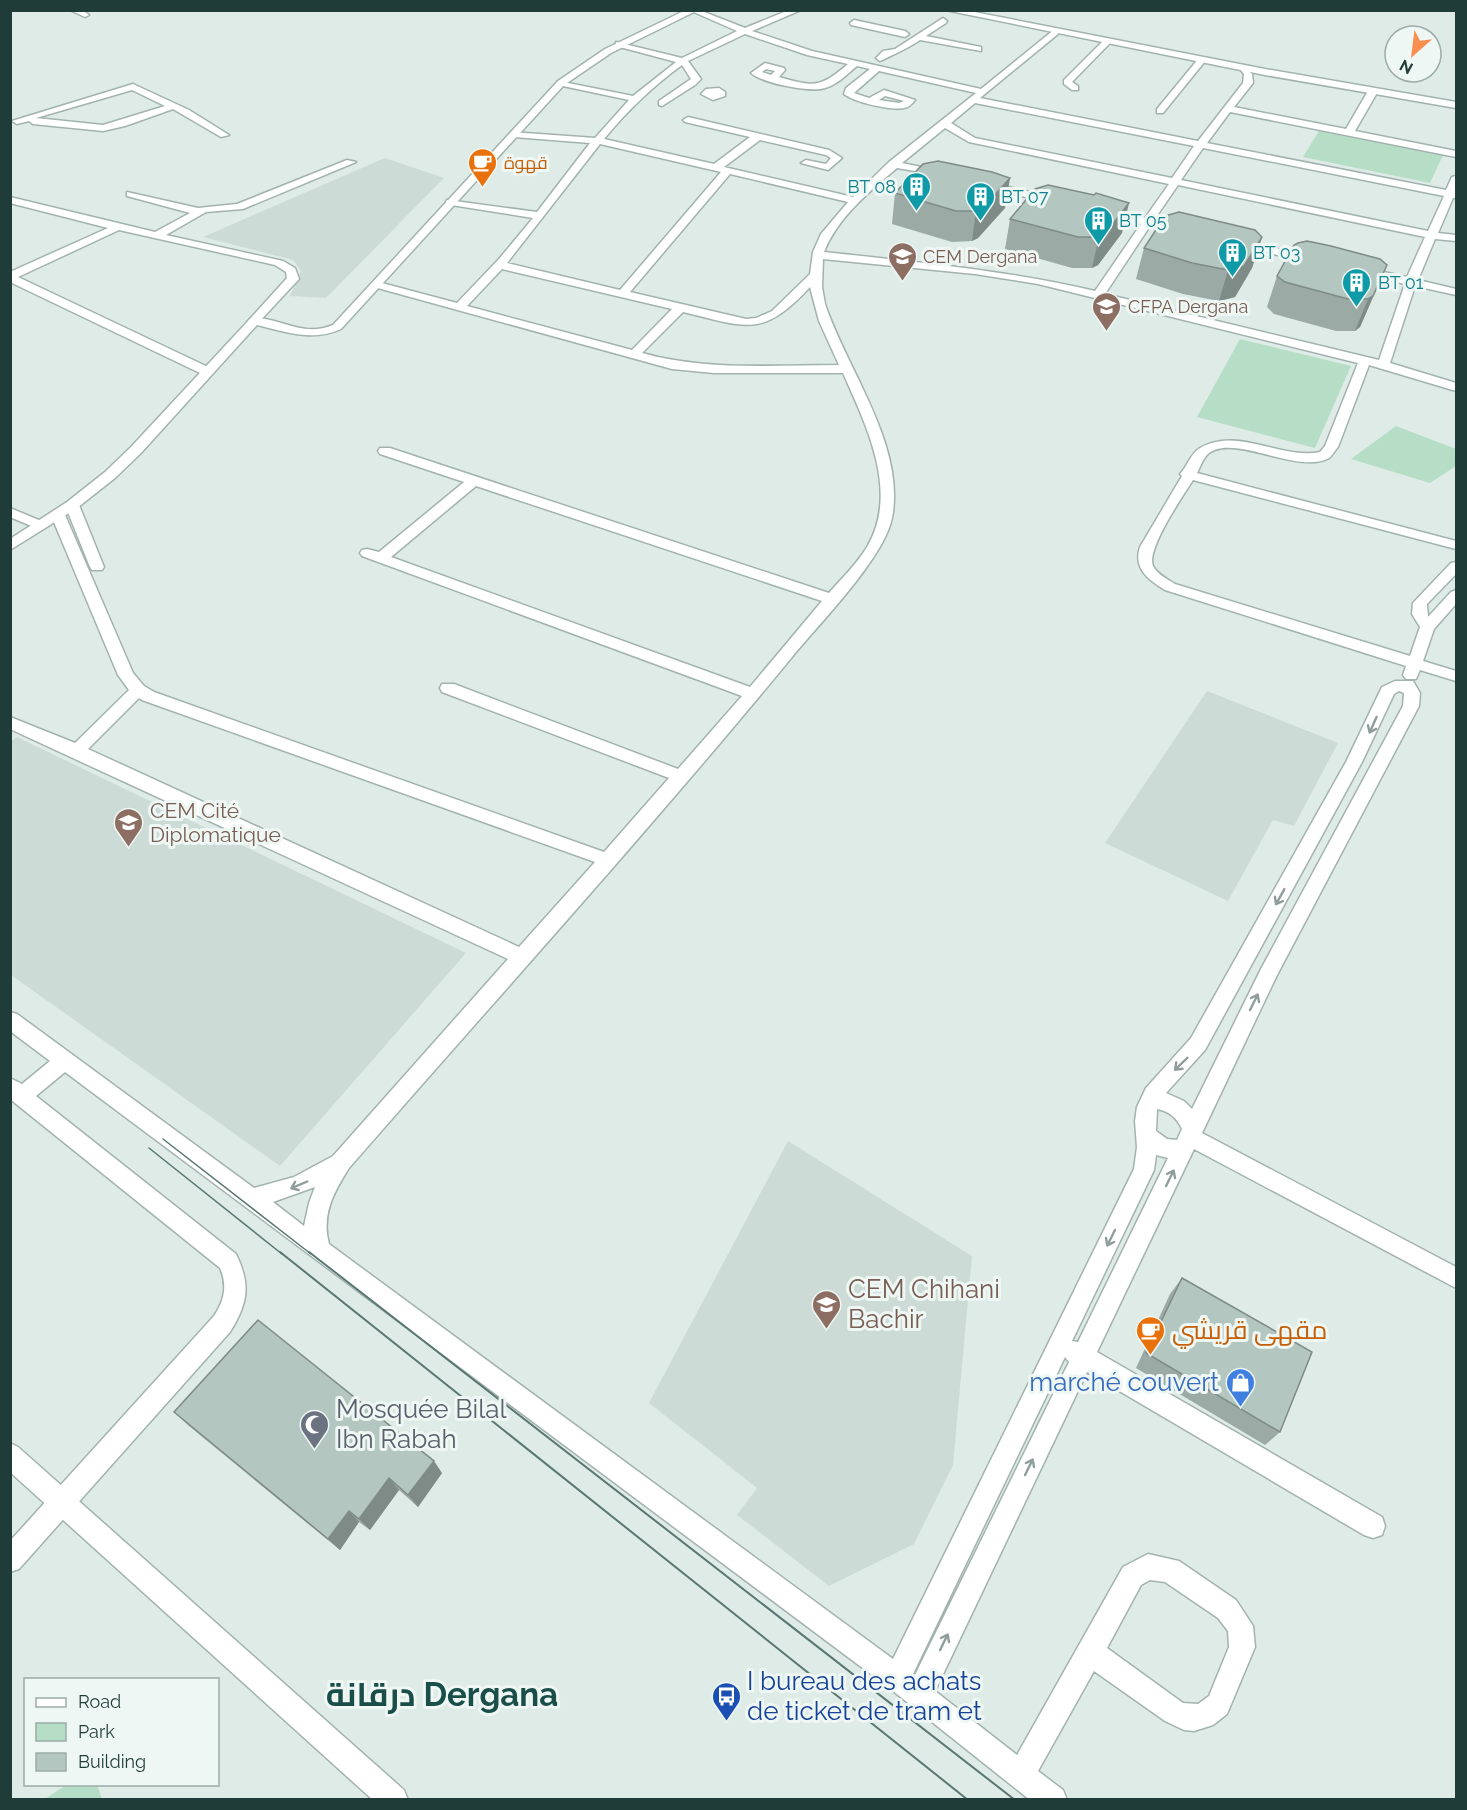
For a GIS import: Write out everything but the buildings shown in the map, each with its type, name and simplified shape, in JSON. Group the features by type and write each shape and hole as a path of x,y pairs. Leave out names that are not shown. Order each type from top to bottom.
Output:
{"street":[{"path":"75,10 85,15"},
{"path":"662,103 684,61 716,44 797,10"},
{"path":"949,10 1274,74 1456,105"},
{"path":"981,10 1253,59 1245,63 1249,81 1174,181 1098,296"},
{"path":"254,321 314,333 327,332 337,327 561,83 589,62 619,44 694,11 792,48 854,64 876,62 897,52 942,21"},
{"path":"868,35 889,19"},
{"path":"854,23 908,31 883,50 876,62 848,93 872,100"},
{"path":"319,1248 315,1237 316,1210 342,1161 753,694 871,552 883,527 887,501 881,459 873,431 823,319 814,276 826,234 832,224 893,164 1055,32"},
{"path":"919,37 978,49"},
{"path":"935,53 955,37"},
{"path":"1075,88 1067,82 1107,42"},
{"path":"460,306 500,265 597,141 635,99 672,84 696,78 684,61 619,44"},
{"path":"1160,111 1202,60"},
{"path":"876,62 978,96 1200,145 1453,195"},
{"path":"773,78 822,86 854,64"},
{"path":"1274,74 1280,70 1279,64 1456,97"},
{"path":"561,83 635,99"},
{"path":"672,84 707,92"},
{"path":"14,122 133,87 174,106 224,135"},
{"path":"1349,133 1373,91"},
{"path":"14,122 103,128 122,124 174,106"},
{"path":"1228,109 1456,154"},
{"path":"688,120 829,153 837,158 828,167 806,163"},
{"path":"944,123 972,140 1432,235 1456,238"},
{"path":"514,134 597,141 722,168 855,201"},
{"path":"622,294 722,168 757,136"},
{"path":"156,236 204,209 239,207 351,162"},
{"path":"893,164 950,176"},
{"path":"1383,365 1412,282 1432,235 1453,195 1456,179"},
{"path":"973,182 1064,203"},
{"path":"131,194 200,212"},
{"path":"10,200 279,263 291,270 292,279 136,450 110,475 65,510 10,546"},
{"path":"451,202 540,216"},
{"path":"1086,208 1199,234"},
{"path":"10,276 118,227"},
{"path":"1220,239 1321,262"},
{"path":"819,255 991,273 1098,296 1383,365 1456,387"},
{"path":"500,265 737,322 763,322 776,316 814,276"},
{"path":"1344,267 1456,292"},
{"path":"10,276 206,371"},
{"path":"378,285 672,365 714,369 847,369"},
{"path":"633,356 680,308"},
{"path":"1365,361 1331,447 1324,455 1300,457 1251,446 1222,444 1202,452 1187,474 1143,555 1144,564 1149,573 1158,581 1170,587 1456,676"},
{"path":"385,451 833,600"},
{"path":"1187,474 1456,545"},
{"path":"473,481 373,556 753,694"},
{"path":"65,510 97,567"},
{"path":"65,510 126,675 138,690 158,701 608,860"},
{"path":"10,512 41,526"},
{"path":"1427,627 1419,614 1420,603 1456,566"},
{"path":"1407,685 1427,627 1456,595"},
{"path":"897,1678 1144,1170 1147,1147 1145,1121 1150,1100 1165,1079 1198,1044 1354,762 1388,691 1395,686 1407,685"},
{"path":"919,1695 1268,974 1411,706 1412,693 1407,685"},
{"path":"448,688 680,776"},
{"path":"78,750 138,690"},
{"path":"14,728 78,750 522,957"},
{"path":"10,1020 897,1678 1053,1800"},
{"path":"10,1560 222,1324 233,1304 236,1284 234,1271 228,1261 16,1091 65,1061"},
{"path":"1150,1100 1169,1102 1178,1107 1190,1121 1189,1139"},
{"path":"1146,1136 1163,1148 1189,1139 1456,1278"},
{"path":"251,1199 299,1185 342,1161"},
{"path":"1060,1344 1373,1526"},
{"path":"10,1455 394,1800"},
{"path":"1021,1774 1132,1576 1148,1567 1170,1570 1227,1609 1234,1617 1242,1637 1239,1657 1218,1705 1212,1712 1194,1718 1174,1712 1090,1652"}],"shaded area":[{"path":"385,158 444,178 326,298 290,296 301,271 293,260 203,237"},
{"path":"1207,691 1338,743 1294,826 1273,820 1228,901 1105,843"},
{"name":"CEM Cité Diplomatique","path":"17,737 466,953 280,1166 11,975 10,742"},
{"name":"CEM Chihani Bachir","path":"788,1141 972,1256 953,1465 914,1544 829,1586 737,1515 757,1488 649,1403"}],"green space":[{"path":"1319,131 1443,155 1430,183 1303,157"},
{"path":"1240,339 1351,366 1315,448 1197,417"},
{"path":"1396,426 1456,449 1456,466 1430,483 1351,459"},
{"path":"64,1786 97,1786 102,1799 45,1799"}],"tram line":[{"path":"163,1139 311,1254"},
{"path":"149,1148 282,1254"},
{"path":"280,1252 968,1800"},
{"path":"309,1252 1015,1800"}],"place":[{"name":"قهوة","path":"483,188"},
{"name":"BT 08","path":"917,212"},
{"name":"BT 07","path":"980,222"},
{"name":"BT 05","path":"1098,246"},
{"name":"BT 03","path":"1232,278"},
{"name":"CEM Dergana","path":"902,282"},
{"name":"BT 01","path":"1357,308"},
{"name":"CFPA Dergana","path":"1107,332"},
{"name":"CEM Cité Diplomatique","path":"129,848"},
{"name":"CEM Chihani Bachir","path":"827,1330"},
{"name":"مقهى قريشي","path":"1151,1356"},
{"name":"marché couvert","path":"1240,1408"},
{"name":"Mosquée Bilal Ibn Rabah","path":"315,1450"},
{"name":"I bureau des achats de ticket de tram et","path":"726,1722"}],"district":[{"name":"درقانة Dergana","path":"442,1694"}]}
